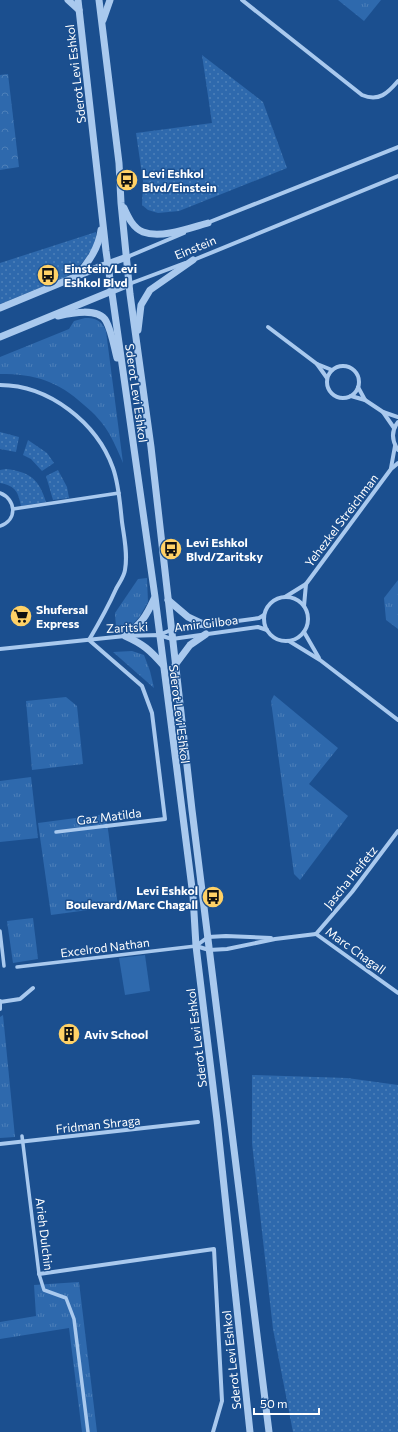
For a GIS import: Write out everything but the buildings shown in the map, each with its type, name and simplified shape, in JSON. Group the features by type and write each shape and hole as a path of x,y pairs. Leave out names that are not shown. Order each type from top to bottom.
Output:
{"street":[{"path":"68,0 79,10"},
{"name":"Sderot Levi Eshkol","path":"78,0 108,264 155,597 193,896 196,946 217,1120 250,1432"},
{"name":"Sderot Levi Eshkol","path":"99,0 119,163 129,284 150,439 209,950 269,1432"},
{"path":"102,26 110,0"},
{"path":"242,0 358,93 367,97 376,98 384,95 398,81"},
{"name":"Einstein","path":"0,308 398,147"},
{"name":"Einstein","path":"0,337 398,176"},
{"path":"122,203 131,221 143,232 155,234 208,223"},
{"path":"71,279 81,270 98,242 102,214"},
{"path":"138,350 139,318 141,305 145,297 150,290 193,260"},
{"path":"39,321 78,312 88,312 101,316 107,323 124,382"},
{"path":"268,327 317,364 332,370"},
{"path":"317,364 327,378 327,383 331,393 335,397 340,398 351,396 365,400 383,412 398,417"},
{"path":"327,378 332,370 342,366 351,369 358,377 358,387 365,400"},
{"path":"0,385 12,385 40,393 66,407 81,419 100,442 113,466 119,493 126,550 125,572 102,619 89,640"},
{"path":"351,396 358,387"},
{"path":"383,412 394,428"},
{"path":"391,469 395,446 393,437 394,428 398,422"},
{"path":"395,446 398,450"},
{"path":"391,469 398,464"},
{"name":"Yehezkel Streichman","path":"306,584 391,469"},
{"path":"0,492 10,499 13,509 11,518 8,522 0,526"},
{"path":"13,509 119,493"},
{"path":"285,597 306,584"},
{"path":"289,641 297,638 306,628 308,619 304,606 306,584"},
{"path":"155,597 148,614 138,626 125,636 139,642 152,652 163,666"},
{"path":"304,606 294,598 285,597 275,599 268,606 264,614 267,630 279,640 289,641 320,660 398,720"},
{"path":"168,600 188,617 205,625"},
{"name":"Amir Gilboa","path":"159,635 171,630 259,618 264,614"},
{"name":"Amir Gilboa","path":"159,635 172,639 258,627 267,630"},
{"path":"304,632 320,660"},
{"path":"175,665 190,645 206,634"},
{"name":"Zaritski","path":"0,649 125,636 159,635"},
{"name":"Gaz Matilda","path":"56,832 165,819 152,714 142,686 89,640"},
{"name":"Jascha Heifetz","path":"316,934 352,892 398,831"},
{"path":"0,931 4,966"},
{"name":"Marc Chagall","path":"196,946 209,950 316,934 398,993"},
{"name":"Marc Chagall","path":"208,937 242,936 275,939"},
{"path":"196,946 208,937"},
{"name":"Excelrod Nathan","path":"17,967 196,946"},
{"path":"0,1009 0,1001 20,999 33,988"},
{"name":"Fridman Shraga","path":"0,1144 198,1122"},
{"name":"Arieh Dulchin","path":"22,1136 39,1274 44,1290 66,1298 74,1319 88,1432"},
{"name":"Sderot Levi Eshkol","path":"39,1274 132,1262 214,1249 222,1401 213,1432"}],"green space":[{"path":"338,0 381,0 364,21"},
{"path":"202,55 263,102 287,168 179,211 158,213 148,210 142,205 143,181 136,133 212,123"},
{"path":"8,74 19,167 0,170 0,75"},
{"path":"96,232 96,242 92,249 83,262 66,277 0,304 0,263"},
{"path":"85,318 98,320 106,331 123,463 112,438 105,427 91,412 65,390 45,380 35,377 0,374 0,357 69,329 74,321"},
{"path":"0,432 19,437 16,452 0,449"},
{"path":"28,440 47,453 54,463 42,471 31,459 23,455"},
{"path":"6,469 21,472 37,482 46,502 21,506 19,497 15,490 10,486 0,483 0,470"},
{"path":"58,470 67,487 69,498 53,500 46,476"},
{"path":"147,578 148,602 140,616 132,625 116,628 115,613 138,579"},
{"path":"398,580 398,629 386,620 384,598"},
{"path":"132,651 144,655 154,688 113,652"},
{"path":"274,695 338,748 309,784 348,816 300,880 294,874 271,701"},
{"path":"66,697 77,706 83,764 32,770 26,701"},
{"path":"31,777 38,838 0,842 0,781"},
{"path":"106,814 118,906 51,915 38,823"},
{"path":"33,918 38,959 13,963 7,921"},
{"path":"145,955 150,991 125,995 119,958"},
{"path":"3,1015 15,1137 0,1138 0,1017"},
{"path":"252,1075 347,1078 398,1085 398,1432 293,1432 273,1329 252,1143"},
{"path":"79,1282 97,1432 82,1432 69,1328 0,1339 0,1322 36,1316 34,1285"}],"place":[{"name":"Levi Eshkol Blvd/Einstein","path":"127,180"},
{"name":"Einstein/Levi Eshkol Blvd","path":"48,275"},
{"name":"Levi Eshkol Blvd/Zaritsky","path":"171,549"},
{"name":"Shufersal Express","path":"21,616"},
{"name":"Levi Eshkol Boulevard/Marc Chagall","path":"213,897"},
{"name":"Aviv School","path":"69,1034"}]}
